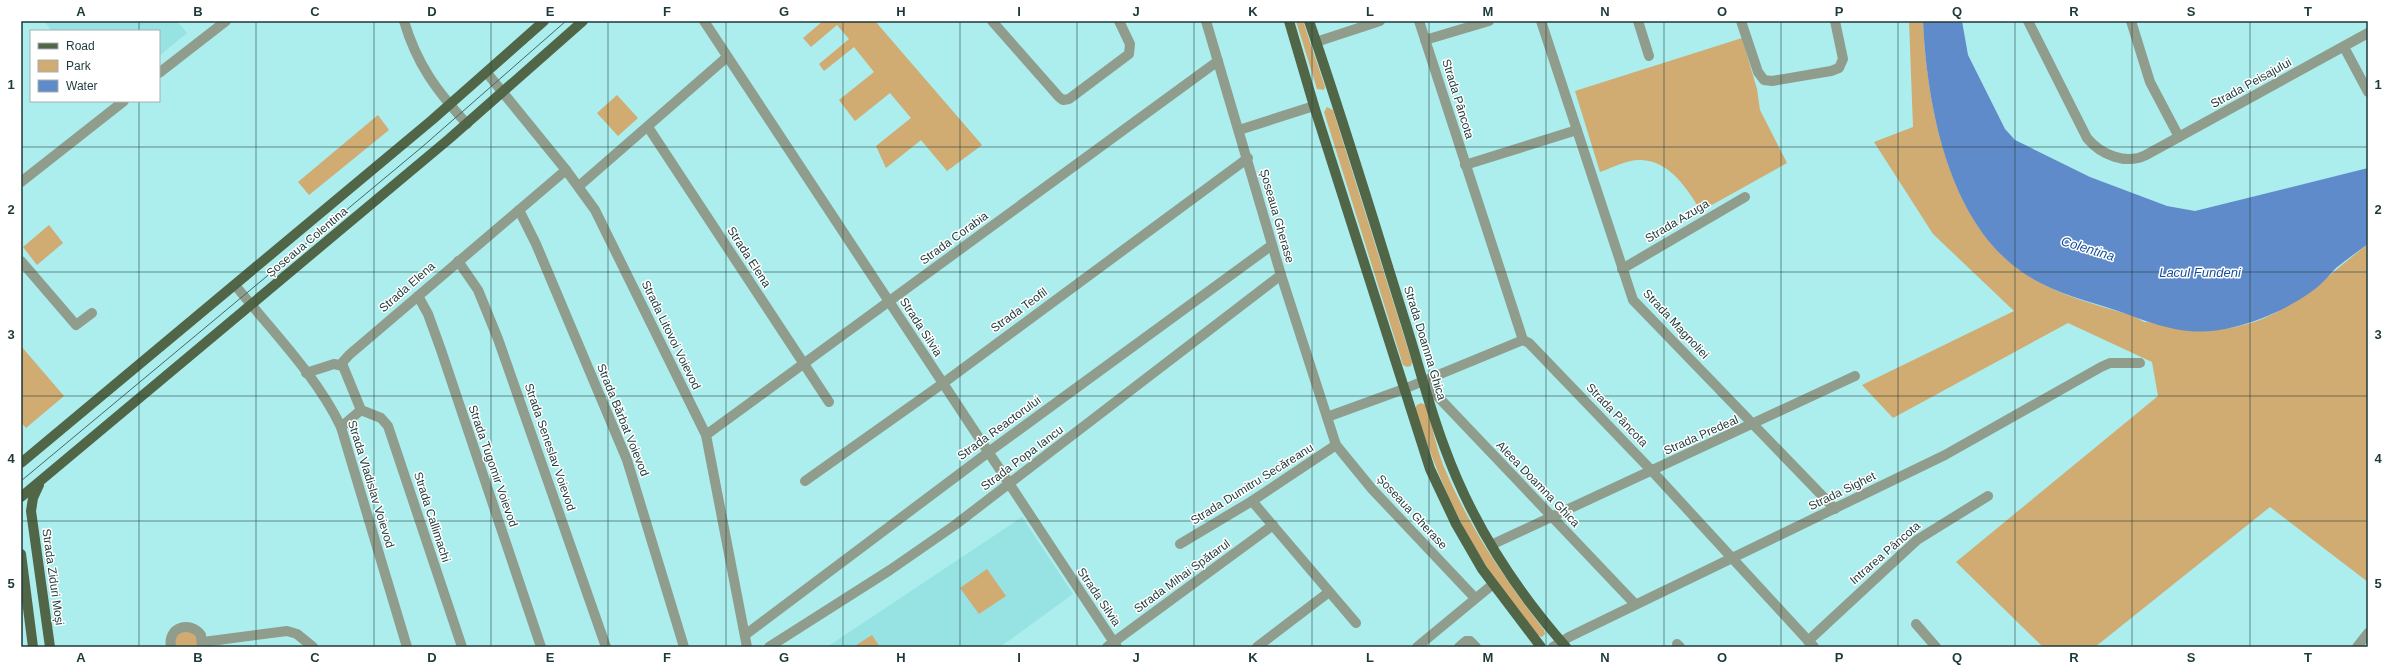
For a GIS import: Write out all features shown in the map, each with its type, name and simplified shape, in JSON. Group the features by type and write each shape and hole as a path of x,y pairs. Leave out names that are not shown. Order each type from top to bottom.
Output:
{"main road":[{"name":"Șoseaua Colentina","path":"21,463 450,105 544,21"},
{"name":"Șoseaua Colentina","path":"31,511 21,498 252,306 467,124 583,21"},
{"path":"1289,21 1314,106 1404,389 1436,484 1456,524 1492,585 1541,647"},
{"name":"Strada Doamna Ghica","path":"1309,21 1423,381 1454,472 1475,517 1492,545 1522,593 1560,645"},
{"path":"21,471 32,454"},
{"name":"Șoseaua Colentina","path":"31,511 35,493 44,478"},
{"name":"Strada Ziduri Moși","path":"31,511 50,647"},
{"path":"21,554 33,647"}],"street":[{"path":"404,21 423,69 450,105 467,124"},
{"name":"Strada Silvia","path":"704,21 1008,484 1112,646"},
{"path":"992,21 1063,100 1069,99 1129,54 1130,44 1119,21"},
{"name":"Șoseaua Gherase","path":"1206,21 1248,158 1281,275 1336,445 1372,488 1475,598"},
{"path":"1316,42 1380,21"},
{"name":"Strada Pâncota","path":"1419,21 1523,340 1529,343 1652,471 1811,644"},
{"path":"1426,40 1488,21"},
{"name":"Strada Magnoliei","path":"1541,21 1633,300 1836,509"},
{"path":"1638,21 1649,56"},
{"path":"1742,26 1760,76 1764,80 1772,81 1831,71 1839,68 1843,59 1835,21"},
{"name":"Strada Peisajului","path":"2028,21 2087,138 2099,149 2129,160 2146,156 2179,136 2368,33"},
{"path":"2131,21 2150,82 2163,110 2179,136"},
{"path":"160,73 224,22"},
{"path":"2344,47 2368,92"},
{"path":"579,186 648,127 727,56"},
{"name":"Strada Corabia","path":"706,435 1218,61"},
{"name":"Strada Litovoi Voievod","path":"487,73 579,186 595,210 706,435 748,647"},
{"path":"21,182 123,102"},
{"path":"1239,130 1314,106"},
{"name":"Strada Elena","path":"648,127 829,402"},
{"path":"1465,165 1577,130"},
{"name":"Strada Teofil","path":"805,481 942,384 1248,158"},
{"name":"Strada Elena","path":"341,364 349,355 458,261 566,170"},
{"name":"Strada Azuga","path":"1622,269 1745,197"},
{"name":"Strada Bărbat Voievod","path":"518,210 536,244 627,460 684,647"},
{"name":"Strada Reactorului","path":"745,635 987,453 1272,245"},
{"path":"21,261 76,325 92,313"},
{"name":"Strada Seneslav Voievod","path":"458,261 478,290 498,339 606,647"},
{"name":"Strada Popa Iancu","path":"769,647 922,549 1281,275"},
{"name":"Strada Vladislav Voievod","path":"235,285 306,373 332,410 341,427 407,647"},
{"name":"Strada Tugomir Voievod","path":"418,296 428,314 441,350 540,647"},
{"path":"1327,417 1404,389 1523,340"},
{"name":"Strada Sighet","path":"1560,645 1635,604 1836,509 1986,434 2101,367 2110,363 2140,363"},
{"path":"306,373 334,364 341,364 346,369 361,410 341,427"},
{"name":"Strada Predeal","path":"1492,545 1754,425 1855,376"},
{"name":"Aleea Doamna Ghica","path":"1423,381 1635,604"},
{"name":"Strada Callimachi","path":"361,410 381,418 388,426 462,647"},
{"name":"Strada Dumitru Secăreanu","path":"1180,544 1252,501 1336,445"},
{"name":"Intrarea Pâncota","path":"1811,644 1917,540 1988,496"},
{"path":"1252,501 1356,623"},
{"name":"Strada Mihai Spătarul","path":"1112,646 1273,525"},
{"path":"1417,647 1430,643 1475,598 1492,585"},
{"path":"1257,647 1330,592"},
{"path":"1916,624 1936,647"},
{"path":"171,647 171,636 183,626 188,626 198,630 203,645 287,630 297,634 313,647"},
{"path":"2357,647 2368,633"},
{"path":"1459,647 1466,641 1470,641 1476,647"}],"shaded area":[{"path":"44,21 177,21 187,33 160,55 160,30 51,30"},
{"path":"1022,517 1073,594 1000,647 827,647"}],"green space":[{"path":"823,21 875,21 982,145 947,171 921,140 886,168 876,146 911,118 890,93 855,121 839,100 874,72 854,47 824,71 819,64 849,39 837,25 811,47 803,38"},
{"path":"1296,21 1303,21 1325,87 1324,90 1317,89"},
{"path":"1909,21 1923,21 1925,54 1937,126 1947,162 1961,196 1978,227 2000,254 2027,275 2052,289 2134,316 2144,322 2232,328 2254,322 2290,305 2322,282 2368,244 2368,582 2270,507 2095,647 2043,647 1956,562 2158,396 2152,362 2068,323 1893,418 1862,385 2014,311 1933,234 1874,142 1913,127"},
{"path":"1742,38 1757,89 1760,110 1787,163 1701,211 1684,186 1670,171 1652,162 1642,160 1631,161 1600,172 1575,91"},
{"path":"617,95 638,118 618,136 597,113"},
{"path":"1327,107 1333,110 1412,362 1411,366 1407,367 1403,365 1324,112"},
{"path":"378,115 389,130 309,195 298,182"},
{"path":"49,225 63,243 37,265 23,247"},
{"path":"21,346 64,396 26,428 21,422"},
{"path":"1421,403 1426,405 1441,459 1464,510 1488,552 1515,592 1544,630 1545,634 1542,637 1537,635 1493,577 1480,557 1458,516 1430,452 1415,408"},
{"path":"987,569 1006,596 979,614 960,588"},
{"path":"194,627 202,647 171,647 171,636"},
{"path":"872,635 880,647 853,647"}],"water":[{"name":"Lacul Fundeni","path":"1923,21 1962,21 1968,55 2005,129 2015,140 2090,177 2167,206 2195,211 2368,168 2368,244 2336,268 2315,289 2296,302 2255,321 2234,327 2202,332 2173,329 2145,321 2070,296 2038,282 2001,255 1979,228 1961,196 1947,162 1937,127 1925,55"}],"tram line":[{"path":"21,481 422,147 566,21"}],"water label":[{"name":"Colentina","path":"2088,248"}]}
